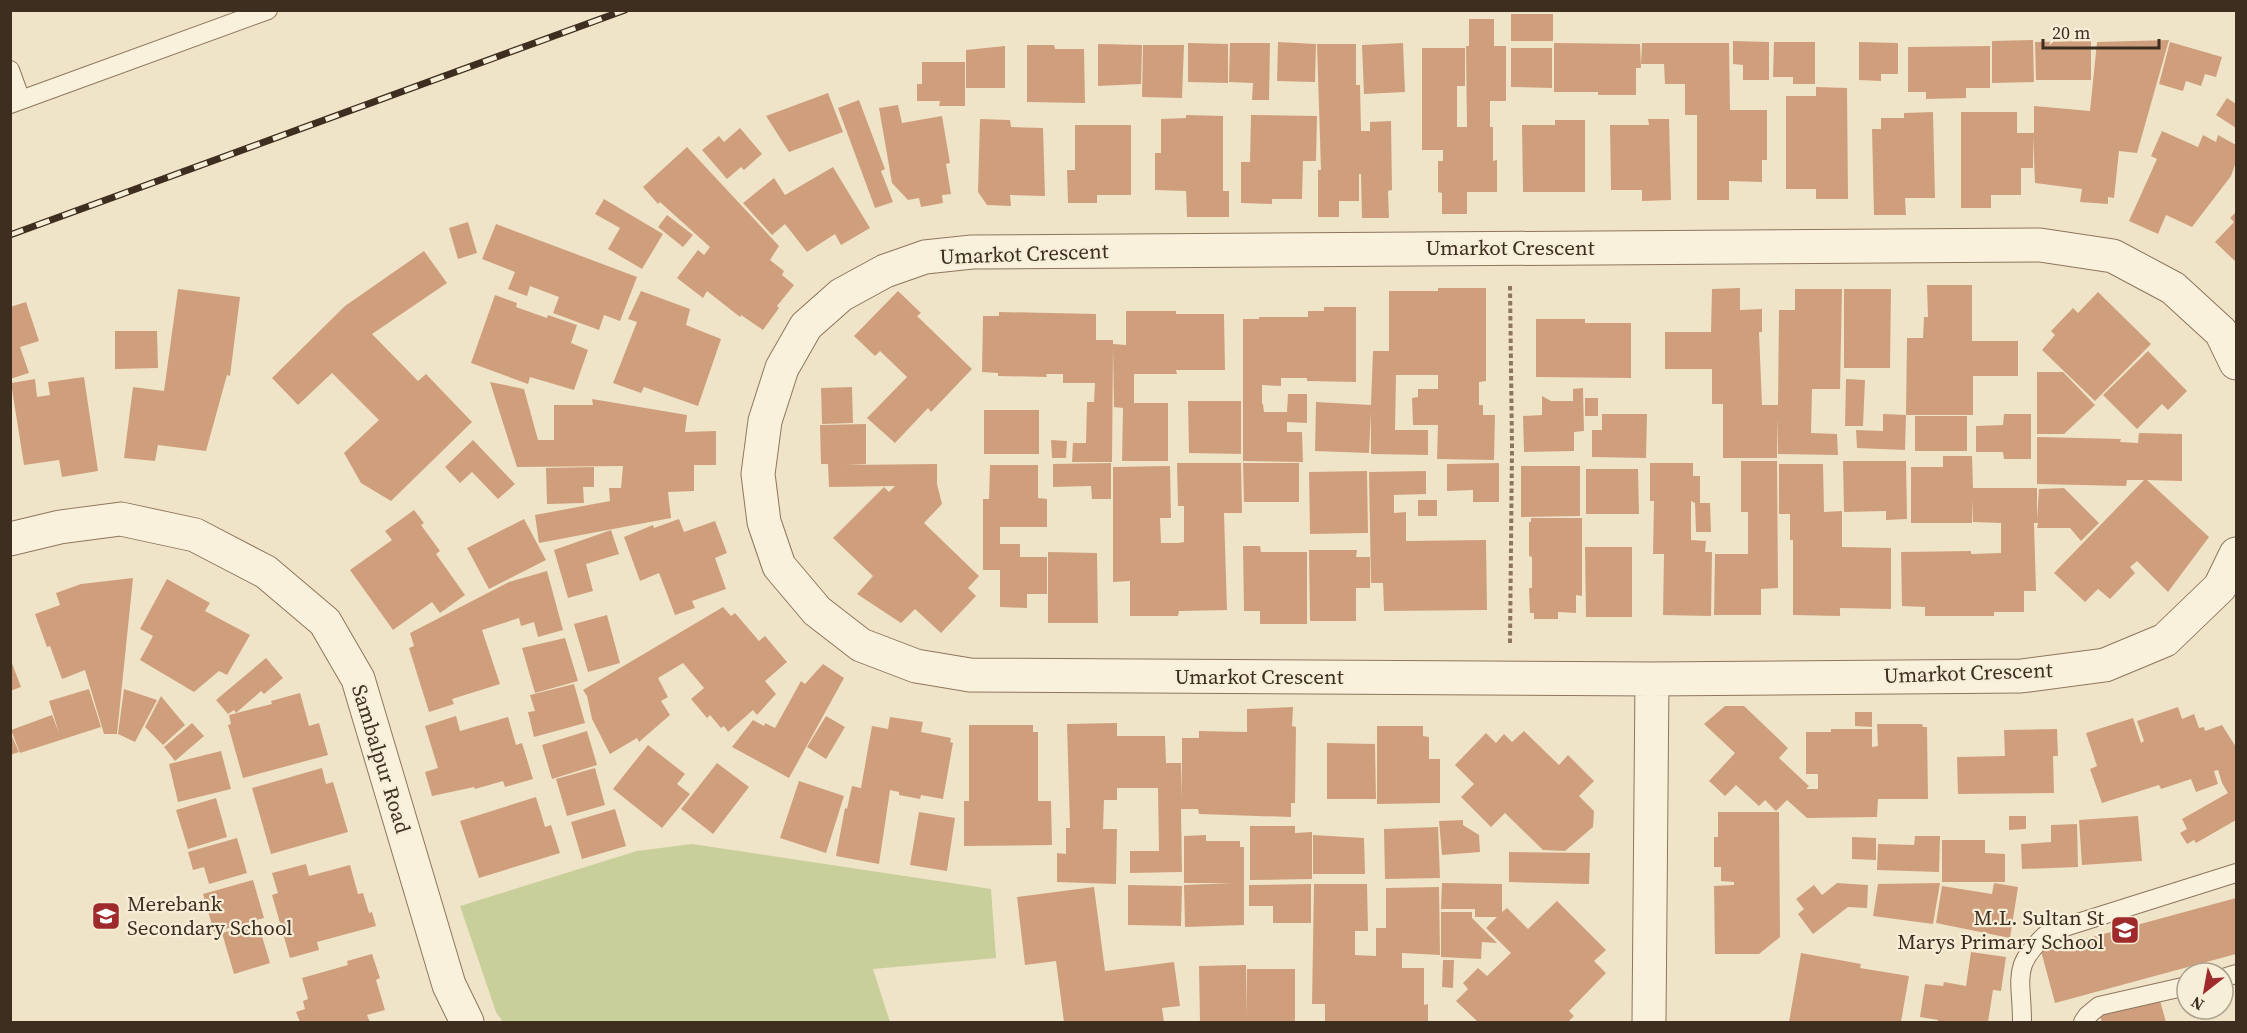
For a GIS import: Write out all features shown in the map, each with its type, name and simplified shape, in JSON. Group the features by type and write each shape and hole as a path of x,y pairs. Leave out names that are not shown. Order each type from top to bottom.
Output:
{"street":[{"name":"Umarkot Crescent","path":"2236,363 2221,332 2173,288 2113,256 2040,245 972,252 925,257 885,270 841,295 806,326 782,368 765,421 758,474 764,522 779,566 817,611 861,645 916,666 970,675 1652,679 2021,676 2105,665 2165,639 2220,587 2236,554"},
{"name":"Sambalpur Road","path":"10,539 60,527 122,519 195,535 266,572 325,622 358,679 449,985 467,1023"},
{"path":"1649,1023 1652,679"}],"lane":[{"path":"10,70 16,102 268,10"},
{"path":"2022,1023 2019,974 2033,945 2049,932 2236,873"},
{"path":"2083,1023 2086,1016 2099,1006 2175,989"}],"path":[{"path":"1509,678 1512,448 1510,248"}],"green space":[{"path":"692,844 991,889 996,958 873,969 890,1022 503,1022 496,1012 460,906 637,851"}],"building":[{"path":"1511,14 1553,14 1553,41 1511,41"},
{"path":"1469,19 1494,19 1494,46 1506,46 1506,101 1490,101 1493,161 1497,160 1497,192 1467,192 1467,214 1442,214 1442,193 1438,192 1438,161 1443,161 1443,150 1422,150 1422,48 1465,48 1465,86 1457,86 1457,127 1467,127 1466,46 1469,46"},
{"path":"2033,40 2034,82 1992,83 1992,41"},
{"path":"2169,40 2137,153 2119,151 2114,198 2108,197 2108,204 2080,202 2082,189 2035,183 2033,136 2033,168 2021,168 2021,195 1991,195 1991,208 1961,208 1961,112 2017,112 2017,133 2034,133 2034,106 2090,111 2097,42"},
{"path":"1733,41 1769,42 1769,80 1743,80 1743,65 1733,64"},
{"path":"2091,41 2091,80 2036,80 2035,42"},
{"path":"1278,42 1316,44 1315,82 1277,81"},
{"path":"1774,42 1815,42 1815,84 1793,84 1793,77 1773,77"},
{"path":"1859,42 1898,43 1898,74 1881,74 1881,81 1859,80"},
{"path":"2170,42 2222,57 2216,77 2205,74 2201,86 2186,81 2183,91 2159,84"},
{"path":"1188,43 1228,44 1228,83 1188,82"},
{"path":"1230,43 1270,43 1269,100 1252,100 1253,83 1229,82"},
{"path":"1403,43 1405,92 1364,94 1362,45"},
{"path":"1554,43 1640,44 1641,68 1636,68 1636,95 1554,92"},
{"path":"1642,43 1729,43 1730,110 1767,110 1767,160 1762,160 1762,182 1729,181 1729,200 1697,200 1697,115 1685,115 1685,84 1665,84 1664,64 1641,64"},
{"path":"1098,44 1142,45 1141,84 1098,86"},
{"path":"1317,44 1356,44 1356,85 1360,85 1361,131 1370,131 1370,122 1391,121 1392,190 1388,191 1389,218 1362,218 1361,174 1359,174 1359,201 1339,201 1339,217 1318,217 1318,170 1321,170"},
{"path":"1027,45 1054,45 1055,49 1084,49 1085,103 1027,102"},
{"path":"1143,45 1184,45 1182,98 1142,97"},
{"path":"1005,46 1005,88 966,88 966,50"},
{"path":"1990,46 1990,88 1966,88 1966,98 1926,99 1926,92 1908,92 1908,47"},
{"path":"1511,48 1552,48 1552,88 1511,87"},
{"path":"922,62 965,62 965,106 939,106 940,101 917,101 917,84 922,84"},
{"path":"1816,87 1847,88 1848,199 1816,199 1816,189 1786,189 1786,96 1816,96"},
{"path":"828,93 843,132 789,152 766,116"},
{"path":"2227,98 2236,104 2236,128 2216,115"},
{"path":"859,100 885,169 881,171 893,202 875,208 838,108"},
{"path":"898,105 902,123 942,116 950,163 946,164 951,194 942,195 943,203 921,207 919,198 908,200 892,183 879,108"},
{"path":"1933,112 1935,198 1905,198 1906,215 1874,215 1872,129 1881,129 1881,118 1904,118 1904,113"},
{"path":"1186,115 1223,116 1223,191 1229,191 1229,217 1187,217 1186,191 1155,190 1155,153 1161,153 1161,119 1186,118"},
{"path":"1251,115 1317,116 1316,161 1303,161 1302,199 1272,199 1272,204 1241,203 1241,162 1250,162"},
{"path":"980,119 1010,120 1011,127 1043,128 1045,196 1010,195 1011,206 987,205 978,192"},
{"path":"1648,119 1669,119 1671,200 1642,201 1642,190 1611,190 1610,125 1649,125"},
{"path":"1555,120 1585,120 1585,192 1523,192 1522,125 1555,125"},
{"path":"1075,125 1131,125 1131,195 1097,195 1097,203 1068,203 1067,170 1075,170"},
{"path":"740,128 762,154 744,170 741,167 727,179 702,150 719,136 724,142"},
{"path":"2162,131 2198,147 2203,135 2216,142 2218,135 2236,145 2236,162 2231,176 2192,227 2166,215 2158,234 2129,221 2157,159 2151,156"},
{"path":"687,147 779,246 770,260 784,271 782,275 794,285 777,306 779,308 763,330 741,315 740,317 707,291 703,298 677,278 698,250 704,255 710,247 660,202 658,204 643,187"},
{"path":"833,167 870,228 841,245 835,234 807,252 785,224 772,235 743,203 774,178 785,195"},
{"path":"604,199 663,234 642,269 608,249 620,228 595,214"},
{"path":"2236,212 2236,262 2215,242 2234,222 2230,218"},
{"path":"667,215 693,235 683,247 658,227"},
{"path":"468,222 477,253 458,259 449,228"},
{"path":"496,224 637,277 620,321 604,315 599,330 553,313 559,297 530,286 527,296 508,289 515,272 482,259"},
{"path":"424,251 447,283 372,334 418,381 426,374 472,422 391,501 361,483 344,453 379,420 332,373 298,405 272,378 345,306"},
{"path":"1927,285 1972,285 1972,341 2018,341 2018,376 1973,376 1973,415 1906,415 1907,338 1923,338 1924,317 1928,317"},
{"path":"1438,288 1486,288 1486,381 1479,382 1479,405 1483,405 1483,415 1495,415 1494,460 1437,459 1438,425 1413,425 1412,398 1418,397 1418,389 1438,389 1438,375 1396,375 1395,430 1428,430 1428,455 1371,454 1371,412 1369,453 1315,451 1316,402 1371,405 1373,351 1389,351 1389,291 1438,291"},
{"path":"1740,288 1740,310 1762,309 1762,332 1759,332 1762,405 1778,405 1779,310 1795,310 1795,289 1842,289 1840,389 1812,389 1811,433 1837,434 1838,455 1778,454 1777,417 1777,458 1723,458 1723,404 1712,404 1712,369 1665,369 1665,332 1711,332 1712,289"},
{"path":"178,289 240,297 230,376 227,375 206,451 158,445 155,461 124,458 133,387 164,391"},
{"path":"1844,289 1891,289 1890,368 1844,368"},
{"path":"641,291 690,309 686,325 721,339 698,406 644,387 641,393 613,383 637,322 628,319"},
{"path":"898,291 921,313 917,316 972,369 931,412 928,408 895,443 867,418 907,377 880,351 875,356 854,336"},
{"path":"2098,292 2151,344 2095,401 2042,350 2055,335 2051,331 2073,308 2078,313"},
{"path":"495,295 517,303 516,307 577,325 571,343 588,350 574,390 530,377 528,384 471,363"},
{"path":"26,302 39,341 20,347 29,373 10,379 10,307"},
{"path":"1324,307 1356,307 1356,382 1281,378 1281,386 1262,385 1264,412 1287,412 1288,394 1307,394 1307,423 1287,422 1287,432 1302,432 1303,462 1243,461 1243,319 1308,317 1308,311 1324,311"},
{"path":"1126,311 1224,314 1225,370 1176,370 1177,374 1134,374 1134,403 1168,403 1168,461 1122,461 1123,408 1114,407 1113,347 1112,462 1072,462 1073,443 1086,443 1087,402 1094,402 1095,383 1063,383 1063,374 1046,374 1047,377 998,376 998,373 982,372 983,316 999,316 999,312 1096,314 1096,340 1113,340 1113,344 1126,345"},
{"path":"1536,319 1585,319 1585,323 1631,323 1631,378 1536,377"},
{"path":"115,331 157,331 158,368 115,369"},
{"path":"2148,351 2187,391 2168,410 2162,404 2137,429 2103,395"},
{"path":"2037,372 2063,372 2095,405 2064,434 2037,434"},
{"path":"84,377 98,471 62,477 59,460 24,465 11,383 35,379 37,397 50,395 48,382"},
{"path":"1846,379 1865,380 1863,426 1845,426"},
{"path":"490,382 524,389 538,440 554,440 554,405 593,405 592,399 687,415 685,432 716,431 716,465 694,465 694,491 668,492 671,518 539,543 535,515 610,501 609,488 621,488 623,466 517,467"},
{"path":"852,387 853,423 822,424 821,388"},
{"path":"1583,388 1584,431 1574,432 1574,451 1524,452 1523,416 1542,415 1542,396 1551,401 1573,401 1573,389"},
{"path":"1585,398 1598,398 1598,416 1585,416"},
{"path":"1188,401 1241,401 1241,454 1189,453"},
{"path":"984,410 1039,410 1039,454 984,454"},
{"path":"1602,414 1647,414 1646,458 1592,457 1592,430 1602,430"},
{"path":"1883,414 1906,415 1905,450 1857,448 1856,430 1883,431"},
{"path":"2004,414 2031,414 2031,459 2004,459 2003,452 1976,452 1976,426 2003,425"},
{"path":"1915,416 1967,416 1967,451 1915,451"},
{"path":"866,424 866,464 846,465 937,464 937,484 942,504 924,523 979,576 968,588 976,596 941,633 915,609 901,623 857,594 873,576 833,538 884,487 889,492 895,486 829,487 828,464 821,464 820,425"},
{"path":"2139,433 2182,434 2182,481 2147,480 2209,537 2168,592 2137,561 2130,567 2135,573 2110,599 2098,589 2085,602 2054,573 2144,480 2127,480 2126,486 2037,484 2037,437 2121,439 2120,442 2138,443"},
{"path":"473,440 515,484 498,499 472,472 460,483 445,467"},
{"path":"1051,440 1067,441 1066,458 1052,458"},
{"path":"1943,456 1972,456 1973,488 2037,488 2037,520 2039,489 2064,488 2099,523 2081,541 2070,528 2037,528 2038,523 2034,523 2036,591 2024,591 2024,612 1994,612 1994,616 1925,616 1925,607 1902,606 1901,552 2001,553 2001,523 1973,522 1973,500 1972,523 1911,523 1911,467 1943,467"},
{"path":"1741,461 1777,461 1778,588 1761,589 1761,615 1714,615 1715,554 1748,554 1748,512 1741,512"},
{"path":"1843,461 1906,461 1907,519 1886,520 1886,511 1844,512"},
{"path":"1111,463 1111,499 1092,499 1091,486 1053,487 1053,464"},
{"path":"1177,463 1241,463 1242,513 1224,513 1227,610 1179,611 1178,616 1130,616 1130,581 1113,582 1113,467 1170,466 1171,518 1160,518 1161,543 1178,543 1184,542 1184,506 1178,506"},
{"path":"1243,463 1299,463 1299,502 1244,502"},
{"path":"1499,463 1499,502 1473,502 1473,490 1447,491 1447,464"},
{"path":"1650,463 1693,463 1693,476 1700,476 1700,503 1710,503 1711,532 1696,532 1695,503 1691,501 1691,540 1706,541 1705,552 1712,552 1711,616 1663,615 1664,554 1653,554 1654,501 1650,501"},
{"path":"1779,464 1823,464 1824,512 1842,511 1842,547 1891,548 1891,609 1840,608 1840,616 1793,615 1793,540 1790,540 1790,514 1779,514"},
{"path":"990,465 1038,465 1038,498 1047,499 1047,527 1000,527 1000,544 1020,544 1020,557 1047,557 1047,594 1027,594 1027,608 1000,607 1000,570 983,570 983,499 989,499"},
{"path":"1521,466 1580,466 1580,516 1521,517"},
{"path":"594,467 594,487 583,487 584,503 547,504 546,468"},
{"path":"1586,469 1638,469 1639,514 1586,514"},
{"path":"1367,471 1368,533 1310,534 1309,472"},
{"path":"1426,471 1426,494 1394,495 1394,513 1406,512 1406,541 1486,540 1487,610 1384,611 1383,583 1371,583 1369,472"},
{"path":"1418,500 1437,500 1437,516 1418,516"},
{"path":"414,510 424,523 421,525 440,551 436,554 465,595 440,613 432,602 393,630 350,570 392,540 385,531"},
{"path":"1531,518 1582,518 1582,596 1576,595 1576,613 1558,612 1558,619 1534,619 1534,613 1530,613 1529,588 1532,588 1532,557 1529,556 1529,522"},
{"path":"524,519 546,560 489,589 467,548"},
{"path":"679,519 684,532 715,521 727,553 715,558 726,589 692,601 695,608 675,615 659,573 640,581 624,537 653,525 654,528"},
{"path":"611,530 619,554 586,564 593,591 568,598 554,550"},
{"path":"1243,546 1260,546 1261,552 1307,552 1307,624 1260,624 1260,611 1244,611"},
{"path":"1585,547 1632,547 1632,617 1586,617"},
{"path":"1309,550 1357,550 1356,557 1370,557 1370,588 1356,588 1356,621 1310,621"},
{"path":"1048,552 1097,553 1098,623 1048,623"},
{"path":"547,571 563,630 538,637 534,622 521,626 519,618 482,630 500,684 452,699 454,704 429,712 409,648 414,646 410,633 509,582"},
{"path":"133,578 117,734 104,734 85,670 62,679 35,614 60,605 56,593 81,584"},
{"path":"167,579 210,603 205,611 250,635 227,675 219,671 194,692 140,660 153,636 140,629"},
{"path":"723,607 731,616 735,613 759,641 765,636 787,662 765,681 776,694 757,715 753,710 728,732 724,726 721,728 710,715 707,718 691,699 704,688 683,663 658,678 668,697 661,701 670,715 639,742 637,738 610,754 592,719 587,696 583,690"},
{"path":"607,615 620,663 588,672 574,624"},
{"path":"565,638 578,681 535,693 522,648"},
{"path":"10,658 21,687 10,691"},
{"path":"266,658 283,678 264,694 261,691 236,713 234,710 228,714 216,700"},
{"path":"823,664 844,678 789,778 732,747 753,720 764,726 765,723 775,728 801,681 805,684"},
{"path":"574,684 585,723 534,737 528,712 535,711 530,695"},
{"path":"89,689 101,727 20,753 11,730 52,715 59,733 49,701"},
{"path":"124,689 157,700 135,742 118,734"},
{"path":"300,693 309,726 319,723 328,755 243,778 228,725 231,724 229,715 272,704 271,701"},
{"path":"161,696 185,725 163,745 145,727"},
{"path":"1725,706 1744,706 1788,748 1779,758 1809,786 1806,789 1818,789 1818,774 1806,774 1806,732 1831,732 1831,729 1872,729 1872,747 1878,746 1877,724 1922,724 1923,727 1927,727 1928,799 1878,799 1877,817 1807,818 1787,800 1776,811 1765,800 1759,806 1736,785 1725,796 1709,781 1735,753 1704,724"},
{"path":"1293,707 1292,726 1296,727 1295,803 1291,803 1291,817 1199,814 1198,809 1181,809 1182,872 1130,873 1130,851 1159,851 1158,788 1117,788 1117,800 1104,800 1103,829 1117,829 1116,884 1057,882 1057,853 1066,854 1066,828 1070,828 1067,724 1117,723 1117,736 1165,736 1166,763 1181,763 1182,798 1182,738 1199,738 1199,731 1247,732 1247,709"},
{"path":"2178,707 2182,719 2194,714 2199,728 2204,727 2205,731 2222,725 2236,747 2236,820 2196,843 2194,840 2187,844 2180,833 2187,829 2182,819 2228,793 2218,770 2214,771 2218,784 2196,792 2191,779 2161,789 2159,785 2102,803 2090,769 2097,766 2086,733 2133,718 2141,743 2144,741 2137,721"},
{"path":"1855,712 1872,712 1872,727 1855,726"},
{"path":"456,716 460,731 508,717 516,745 522,743 533,779 505,787 503,781 475,789 474,787 432,796 425,772 438,768 425,726"},
{"path":"826,716 845,727 826,759 807,747"},
{"path":"890,717 923,722 921,732 951,738 950,742 953,743 943,799 921,795 920,799 899,795 899,792 890,790 879,864 836,856 845,808 847,809 852,786 861,788 872,726 888,729"},
{"path":"192,723 204,736 175,761 164,747"},
{"path":"969,725 1033,725 1033,732 1038,732 1038,801 1051,801 1052,845 964,846 964,801 969,801"},
{"path":"1377,726 1423,726 1423,736 1429,737 1429,759 1440,759 1440,803 1377,804"},
{"path":"2057,729 2058,756 2053,756 2054,793 1958,794 1957,757 2005,756 2004,730"},
{"path":"587,731 597,765 552,779 542,745"},
{"path":"1524,731 1559,765 1568,755 1594,781 1579,796 1594,811 1593,827 1565,851 1543,850 1505,813 1491,827 1461,797 1474,784 1455,765 1486,733 1496,743 1504,734 1512,742"},
{"path":"10,732 19,752 10,755"},
{"path":"1327,743 1375,744 1376,799 1327,799"},
{"path":"648,745 685,774 677,784 690,794 662,828 613,789"},
{"path":"221,751 231,789 178,802 169,764"},
{"path":"717,763 749,787 713,834 681,809"},
{"path":"322,768 326,784 333,782 348,832 271,854 252,788"},
{"path":"595,768 605,805 567,816 556,779"},
{"path":"799,781 844,796 826,853 780,838"},
{"path":"536,797 545,827 551,825 560,853 479,878 460,821"},
{"path":"216,798 227,837 188,849 176,810"},
{"path":"615,809 626,846 582,859 571,822"},
{"path":"919,812 955,818 947,871 910,865"},
{"path":"1718,812 1779,812 1780,937 1759,954 1715,954 1714,886 1734,885 1734,882 1721,881 1721,867 1714,867 1714,837 1718,837"},
{"path":"2009,816 2026,816 2026,829 2009,830"},
{"path":"2138,816 2142,861 2082,865 2079,820"},
{"path":"1463,820 1463,825 1479,835 1480,852 1442,855 1439,821"},
{"path":"2077,824 2078,867 2022,869 2021,844 2051,842 2051,825"},
{"path":"1250,826 1295,826 1295,833 1312,832 1312,879 1250,880"},
{"path":"1438,827 1440,878 1385,879 1384,829"},
{"path":"1206,835 1206,841 1240,841 1240,847 1244,847 1244,925 1185,927 1184,885 1233,883 1184,883 1184,836"},
{"path":"1313,835 1364,838 1365,874 1313,874"},
{"path":"1915,836 1940,836 1939,872 1877,870 1878,844 1914,845"},
{"path":"1852,837 1876,838 1876,860 1852,859"},
{"path":"237,838 247,873 209,884 204,867 193,870 188,852"},
{"path":"1942,840 1985,840 1985,853 2005,854 2005,882 1942,882"},
{"path":"1509,852 1590,853 1589,884 1509,882"},
{"path":"306,864 309,876 350,865 358,894 363,893 376,926 317,942 319,950 290,958 272,895 278,893 272,873"},
{"path":"253,880 264,918 214,932 203,894"},
{"path":"1442,883 1502,884 1502,912 1507,908 1528,929 1557,901 1606,950 1594,961 1606,973 1569,1011 1574,1016 1568,1022 1478,1022 1456,1001 1468,989 1463,983 1478,968 1487,976 1511,953 1486,928 1497,917 1475,917 1475,909 1441,909"},
{"path":"1837,883 1868,885 1867,908 1848,907 1813,934 1798,914 1804,909 1796,899 1814,885 1822,895"},
{"path":"1940,883 1933,924 1873,916 1878,884"},
{"path":"1994,883 2018,887 2010,938 1936,923 1942,886 1992,894"},
{"path":"1311,884 1311,923 1273,923 1273,906 1249,906 1249,885"},
{"path":"1314,884 1367,884 1368,931 1355,931 1355,955 1376,956 1376,928 1386,928 1386,888 1439,887 1440,955 1402,953 1402,968 1424,968 1424,1005 1428,1004 1428,1022 1325,1022 1325,1004 1312,1004"},
{"path":"1128,885 1182,886 1181,926 1128,925"},
{"path":"1094,887 1105,971 1174,962 1180,1006 1162,1008 1164,1022 1064,1022 1056,961 1025,965 1017,897"},
{"path":"2236,898 2236,954 2210,961 2175,961 2175,971 2055,1003 2041,951"},
{"path":"1441,912 1472,912 1472,918 1497,943 1482,942 1481,959 1441,957"},
{"path":"258,923 270,963 234,974 222,933"},
{"path":"1971,952 2006,957 2001,991 1993,990 1988,1022 1938,1022 1938,1020 1920,1017 1925,984 1943,986 1944,982 1966,986"},
{"path":"1801,953 1861,964 1860,968 1909,976 1901,1022 1789,1022"},
{"path":"372,954 380,978 376,980 385,1010 367,1015 370,1022 300,1022 296,1012 305,1009 303,1001 308,999 302,978 348,965 347,961"},
{"path":"1443,960 1454,960 1453,988 1442,987"},
{"path":"1246,965 1246,1014 1247,969 1295,969 1295,1022 1200,1022 1199,966"},
{"path":"2159,997 2166,1022 2102,1022 2099,1013"}],"railway":[{"path":"10,235 625,10"}],"place":[{"name":"Merebank Secondary School","path":"106,916"},
{"name":"M.L. Sultan St Marys Primary School","path":"2125,930"}]}
